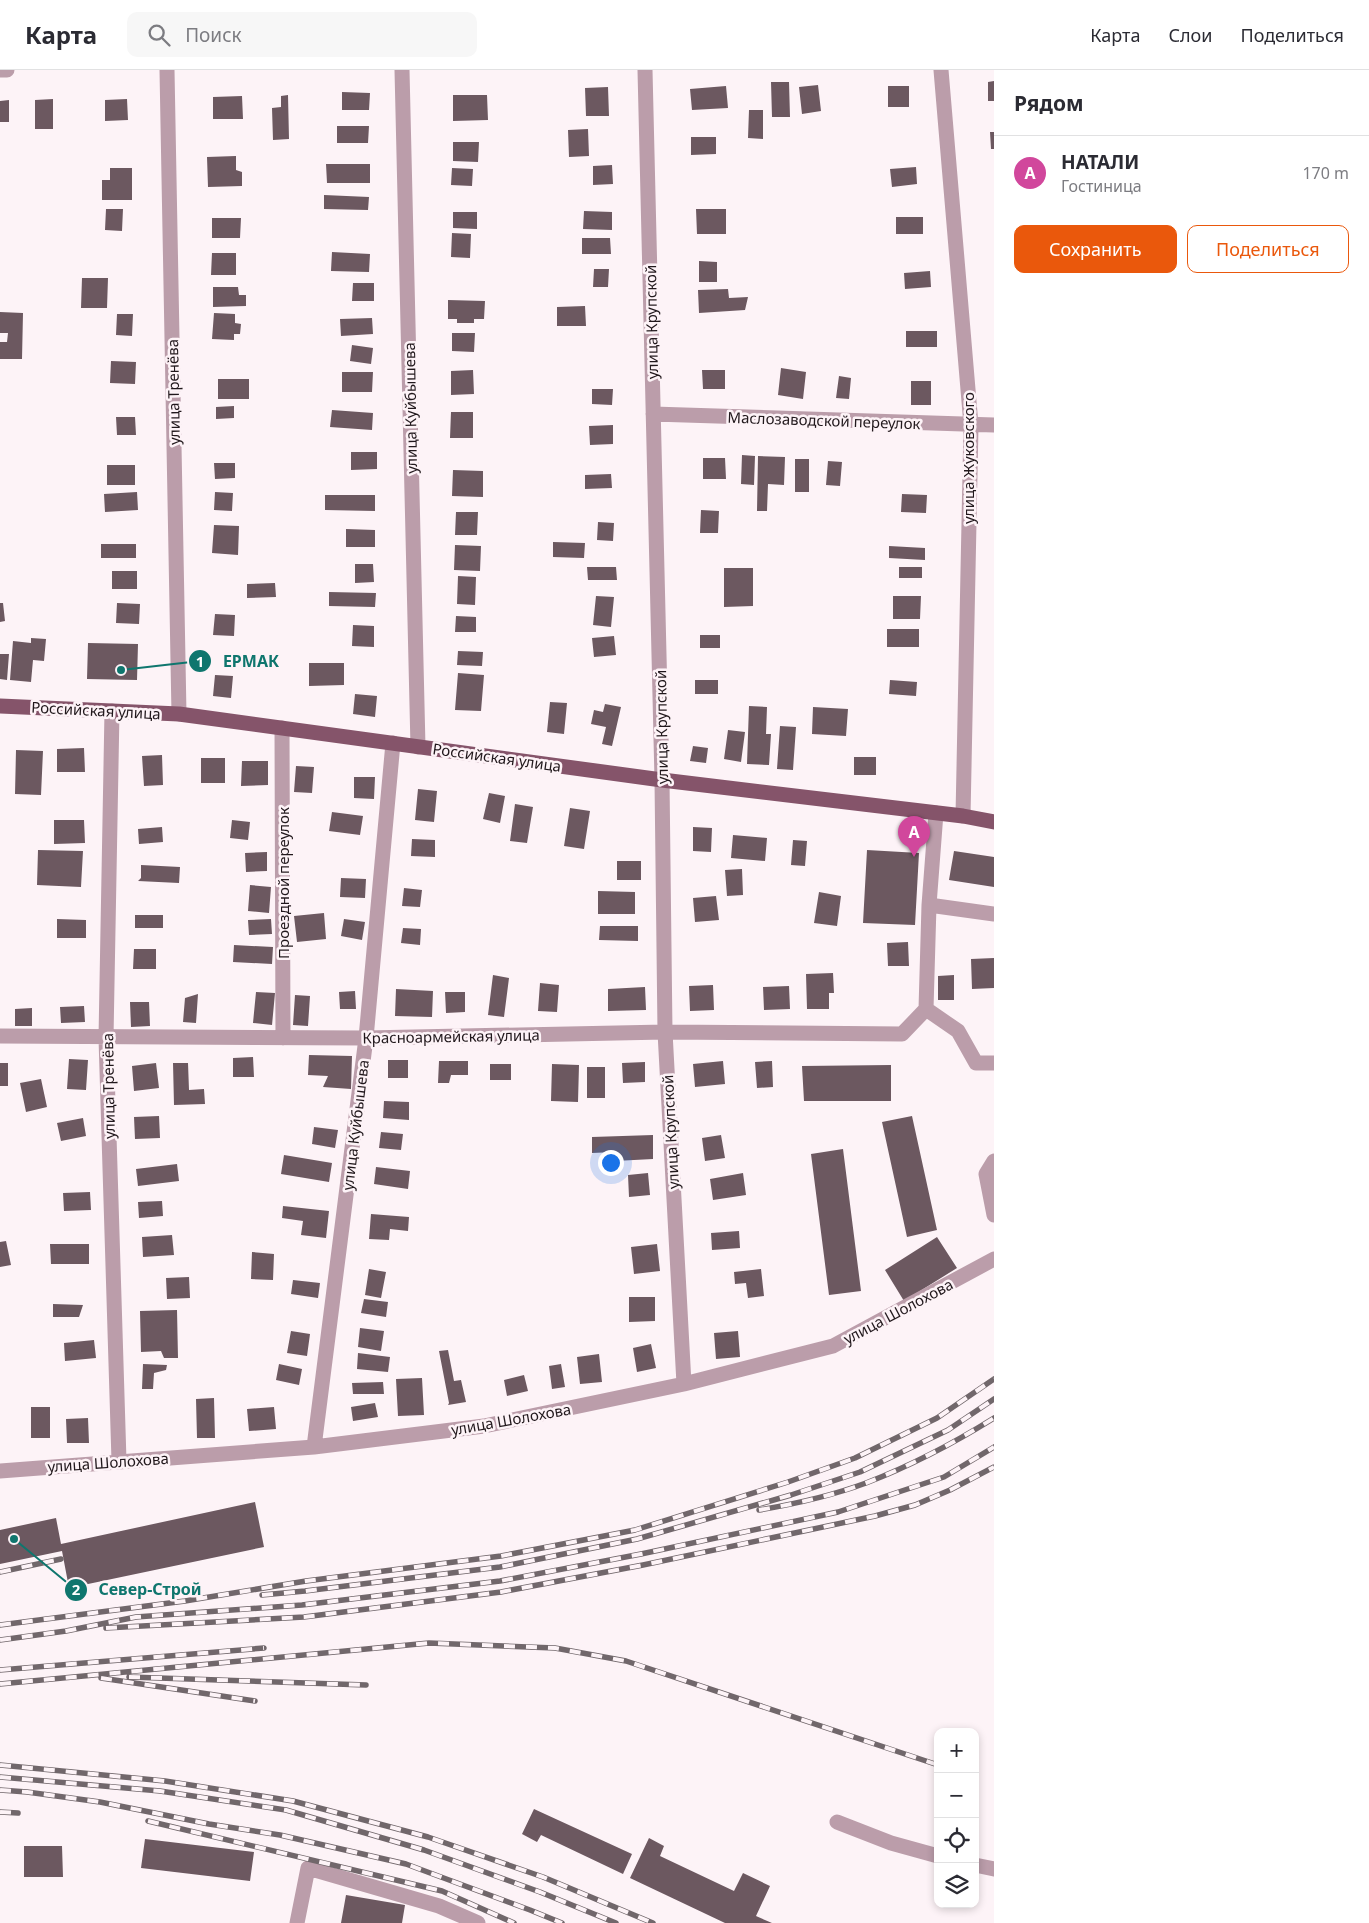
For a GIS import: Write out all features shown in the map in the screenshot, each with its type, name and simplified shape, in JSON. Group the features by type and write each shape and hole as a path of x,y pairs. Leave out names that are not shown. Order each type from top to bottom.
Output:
{"main road":[{"name":"Российская улица","path":"0,706 180,714 662,780 962,816 994,822"}],"street":[{"path":"0,70 7,70"},
{"name":"улица Тренёва","path":"167,70 180,714"},
{"name":"улица Куйбышева","path":"402,70 418,746"},
{"name":"улица Крупской","path":"645,70 662,780 665,1032 684,1384"},
{"name":"улица Жуковского","path":"941,70 971,425 962,816"},
{"name":"Маслозаводской переулок","path":"653,414 994,425"},
{"name":"улица Тренёва","path":"112,711 106,1038 119,1461"},
{"name":"Проездной переулок","path":"282,728 283,1038"},
{"name":"улица Куйбышева","path":"314,1447 366,1038 393,743"},
{"path":"936,813 929,906 926,1009 958,1031 976,1063 994,1063"},
{"path":"929,906 994,914"},
{"name":"Красноармейская улица","path":"0,1036 366,1038 665,1032 902,1034 926,1009"},
{"path":"994,1161 986,1174 994,1215"},
{"name":"улица Шолохова","path":"0,1471 314,1447 484,1426 684,1384 833,1346 994,1259"},
{"path":"837,1822 891,1843 934,1855"},
{"path":"979,1866 994,1869"},
{"path":"297,1923 308,1868 439,1906 478,1923"}],"building":[{"path":"994,81 994,101 988,101 988,82"},
{"path":"771,82 789,82 790,117 772,117"},
{"path":"818,85 821,111 802,114 799,87"},
{"path":"726,86 728,108 692,110 690,89"},
{"path":"888,86 909,86 909,107 888,107"},
{"path":"608,87 609,116 586,116 585,88"},
{"path":"342,92 370,93 369,110 342,110"},
{"path":"288,95 289,139 273,140 272,108 281,107 281,96"},
{"path":"453,95 487,95 488,120 453,121"},
{"path":"242,96 243,119 213,119 213,97"},
{"path":"53,99 53,129 35,129 35,100"},
{"path":"127,99 128,120 105,121 105,100"},
{"path":"9,100 9,122 0,122 0,101"},
{"path":"749,110 763,110 763,139 748,138"},
{"path":"337,126 369,126 368,143 337,143"},
{"path":"588,129 589,156 569,157 568,130"},
{"path":"990,132 994,132 994,149 991,149"},
{"path":"691,137 716,137 716,154 691,155"},
{"path":"453,142 479,142 478,162 453,161"},
{"path":"236,156 236,170 242,172 242,186 208,187 207,157"},
{"path":"326,164 370,164 370,183 327,183"},
{"path":"612,165 613,184 593,185 593,166"},
{"path":"916,167 917,184 892,187 890,169"},
{"path":"110,168 132,168 132,200 102,200 102,180 110,180"},
{"path":"452,168 473,169 472,186 451,185"},
{"path":"324,195 369,197 368,210 324,209"},
{"path":"106,209 123,209 122,231 105,230"},
{"path":"696,209 726,209 726,234 697,234"},
{"path":"584,211 612,212 612,230 583,229"},
{"path":"453,212 477,212 477,229 453,228"},
{"path":"896,217 923,217 923,234 896,234"},
{"path":"212,218 241,218 240,238 212,238"},
{"path":"452,233 471,234 470,258 451,257"},
{"path":"582,238 610,238 611,254 582,254"},
{"path":"332,252 370,254 369,272 331,271"},
{"path":"212,253 236,253 236,275 211,275"},
{"path":"699,261 717,262 717,282 699,282"},
{"path":"594,269 609,269 608,287 593,287"},
{"path":"930,271 931,287 905,289 904,273"},
{"path":"82,278 108,278 107,308 81,308"},
{"path":"353,283 374,283 374,301 352,301"},
{"path":"213,287 238,287 239,295 246,295 246,306 213,307"},
{"path":"728,289 729,298 748,297 745,310 699,313 698,290"},
{"path":"448,300 485,301 484,319 474,319 474,323 457,323 457,319 448,319"},
{"path":"585,306 586,326 557,326 557,307"},
{"path":"0,312 23,313 22,359 0,359 0,342 7,342 8,333 0,333"},
{"path":"214,313 235,314 235,323 241,324 240,334 234,334 234,340 212,339"},
{"path":"117,314 133,314 132,336 116,335"},
{"path":"372,318 373,334 341,336 340,319"},
{"path":"906,331 937,331 937,347 906,347"},
{"path":"452,333 475,333 474,352 452,351"},
{"path":"352,345 373,348 371,364 350,361"},
{"path":"111,361 136,362 135,384 110,383"},
{"path":"781,368 806,372 803,399 778,395"},
{"path":"473,370 474,394 451,395 451,371"},
{"path":"702,370 725,370 725,389 703,389"},
{"path":"342,372 373,372 372,392 342,392"},
{"path":"839,376 851,378 849,399 836,398"},
{"path":"218,379 249,379 249,399 218,399"},
{"path":"911,381 931,381 931,405 911,405"},
{"path":"592,389 613,389 612,405 592,404"},
{"path":"234,406 234,418 216,419 216,407"},
{"path":"332,410 373,413 372,430 330,427"},
{"path":"451,412 473,412 473,438 450,438"},
{"path":"116,417 135,417 136,435 117,435"},
{"path":"613,425 613,444 590,445 589,426"},
{"path":"351,452 377,452 377,469 351,470"},
{"path":"742,455 755,456 754,485 741,484"},
{"path":"758,456 785,457 784,485 768,484 767,511 757,511"},
{"path":"703,458 725,458 726,479 703,479"},
{"path":"795,459 809,459 809,492 795,492"},
{"path":"828,461 842,462 840,486 826,485"},
{"path":"214,463 235,463 235,478 215,479"},
{"path":"107,465 135,465 135,485 107,485"},
{"path":"453,470 483,471 483,497 452,496"},
{"path":"611,474 612,488 585,489 585,475"},
{"path":"137,492 138,510 105,512 104,494"},
{"path":"215,492 233,493 232,511 214,510"},
{"path":"902,494 927,495 926,513 901,512"},
{"path":"325,495 375,495 375,511 325,510"},
{"path":"701,510 719,511 718,533 700,533"},
{"path":"456,512 478,512 477,535 455,535"},
{"path":"598,522 614,523 613,541 597,540"},
{"path":"214,525 239,526 238,555 212,553"},
{"path":"346,529 375,530 375,547 346,547"},
{"path":"553,542 585,543 584,558 553,557"},
{"path":"101,544 136,544 136,558 101,558"},
{"path":"455,545 481,546 480,571 454,570"},
{"path":"889,546 925,548 925,560 889,558"},
{"path":"355,564 373,564 374,582 355,583"},
{"path":"587,567 616,567 617,580 588,580"},
{"path":"899,567 922,567 922,578 899,578"},
{"path":"724,568 753,568 753,606 724,607"},
{"path":"112,571 137,571 137,589 112,589"},
{"path":"458,576 476,577 475,605 457,604"},
{"path":"275,583 276,597 247,598 247,584"},
{"path":"329,592 376,593 375,607 329,606"},
{"path":"596,596 614,597 611,627 593,625"},
{"path":"893,596 921,596 920,619 893,619"},
{"path":"0,603 3,603 5,621 0,622"},
{"path":"117,603 140,604 139,624 116,623"},
{"path":"215,614 235,615 234,636 213,635"},
{"path":"456,616 476,617 476,632 455,632"},
{"path":"353,625 374,626 374,647 352,646"},
{"path":"887,629 919,629 919,647 887,647"},
{"path":"700,635 720,635 720,648 700,648"},
{"path":"614,636 616,655 594,657 592,638"},
{"path":"31,638 46,639 44,661 33,660 31,682 10,680 13,641 31,643"},
{"path":"88,643 138,644 137,680 87,679"},
{"path":"458,651 483,652 482,666 457,665"},
{"path":"0,654 9,654 7,680 0,679"},
{"path":"309,663 344,663 344,685 309,686"},
{"path":"458,673 484,675 481,711 455,710"},
{"path":"215,675 233,676 231,698 213,696"},
{"path":"695,680 718,680 718,694 695,694"},
{"path":"890,680 917,682 916,696 889,694"},
{"path":"355,694 377,696 375,717 353,714"},
{"path":"550,702 567,703 564,734 547,732"},
{"path":"605,704 621,707 612,746 602,744 606,727 591,724 594,710 603,712"},
{"path":"749,706 767,707 766,734 771,734 769,765 747,764"},
{"path":"813,707 848,709 846,736 812,734"},
{"path":"780,726 796,727 793,770 777,769"},
{"path":"728,730 745,732 741,762 724,759"},
{"path":"693,746 708,748 706,763 690,761"},
{"path":"84,748 85,772 57,772 57,749"},
{"path":"16,750 43,751 41,795 15,794"},
{"path":"162,755 163,785 144,786 142,756"},
{"path":"854,757 876,757 876,775 854,775"},
{"path":"201,758 225,758 225,783 201,783"},
{"path":"242,761 268,761 268,785 241,786"},
{"path":"296,766 314,767 312,793 294,792"},
{"path":"354,777 375,777 374,799 354,798"},
{"path":"418,789 437,791 434,822 415,820"},
{"path":"489,793 505,796 500,823 483,819"},
{"path":"515,804 533,807 527,843 510,841"},
{"path":"570,808 590,811 584,849 564,846"},
{"path":"332,812 363,816 360,835 329,831"},
{"path":"54,820 84,820 85,843 54,844"},
{"path":"232,820 250,822 248,840 230,838"},
{"path":"162,827 163,842 139,844 138,829"},
{"path":"693,827 712,828 711,852 693,851"},
{"path":"733,835 767,838 765,861 731,858"},
{"path":"412,839 435,840 435,857 411,856"},
{"path":"793,840 807,841 805,866 791,865"},
{"path":"38,850 83,851 81,887 37,885"},
{"path":"867,850 919,853 915,925 863,923"},
{"path":"954,851 994,857 994,887 949,880"},
{"path":"267,852 267,871 246,872 245,853"},
{"path":"617,861 641,861 641,880 617,880"},
{"path":"141,865 180,867 179,883 138,881 141,878"},
{"path":"742,869 743,895 727,896 725,870"},
{"path":"341,878 366,879 365,898 340,897"},
{"path":"250,885 271,887 269,913 248,911"},
{"path":"404,888 422,890 420,907 402,906"},
{"path":"598,891 635,892 635,914 598,914"},
{"path":"819,892 841,896 837,926 814,923"},
{"path":"716,896 719,920 695,922 693,898"},
{"path":"324,913 326,939 297,942 294,916"},
{"path":"135,915 163,915 163,928 135,928"},
{"path":"57,919 86,920 86,938 57,938"},
{"path":"271,919 272,934 249,935 248,920"},
{"path":"344,919 365,922 362,940 341,936"},
{"path":"600,926 638,926 638,941 599,940"},
{"path":"403,928 421,929 420,945 401,943"},
{"path":"908,942 909,966 888,966 887,943"},
{"path":"234,945 273,947 272,964 233,962"},
{"path":"134,949 156,949 156,969 133,969"},
{"path":"994,958 994,988 972,989 971,959"},
{"path":"833,973 834,993 829,993 829,1009 807,1009 806,974"},
{"path":"493,975 509,978 504,1017 488,1015"},
{"path":"954,975 954,1000 938,1000 938,976"},
{"path":"540,983 559,985 557,1012 538,1011"},
{"path":"713,985 714,1010 690,1011 689,986"},
{"path":"789,986 790,1009 764,1010 763,987"},
{"path":"645,987 646,1010 608,1011 608,989"},
{"path":"396,989 433,991 432,1017 395,1016"},
{"path":"355,991 356,1009 340,1009 339,992"},
{"path":"256,992 275,993 272,1025 253,1023"},
{"path":"445,992 465,992 465,1012 446,1013"},
{"path":"198,994 196,1023 183,1022 185,998"},
{"path":"295,995 310,996 308,1026 293,1025"},
{"path":"130,1002 149,1002 150,1026 131,1027"},
{"path":"84,1006 85,1022 61,1023 60,1007"},
{"path":"32,1008 32,1026 15,1026 15,1009"},
{"path":"309,1055 352,1056 351,1089 323,1087 328,1076 308,1075"},
{"path":"253,1057 254,1077 233,1077 233,1058"},
{"path":"69,1059 88,1060 86,1090 67,1089"},
{"path":"388,1060 408,1060 408,1078 388,1078"},
{"path":"439,1061 468,1061 468,1075 451,1075 449,1083 438,1083"},
{"path":"723,1061 725,1084 695,1087 693,1064"},
{"path":"772,1061 773,1087 757,1088 755,1062"},
{"path":"645,1062 645,1082 623,1083 622,1063"},
{"path":"0,1063 8,1063 8,1086 0,1086"},
{"path":"156,1063 159,1088 134,1091 132,1066"},
{"path":"173,1063 188,1063 189,1090 204,1089 205,1104 174,1105"},
{"path":"490,1064 511,1064 511,1080 490,1080"},
{"path":"552,1064 579,1065 578,1102 551,1101"},
{"path":"891,1065 891,1101 804,1101 802,1066"},
{"path":"587,1067 605,1067 605,1098 587,1098"},
{"path":"41,1079 47,1107 26,1112 20,1083"},
{"path":"384,1101 409,1102 409,1120 383,1118"},
{"path":"159,1116 160,1138 135,1139 134,1117"},
{"path":"912,1116 937,1230 907,1237 882,1122"},
{"path":"83,1118 86,1136 61,1141 57,1123"},
{"path":"314,1127 338,1130 335,1148 312,1144"},
{"path":"381,1132 403,1134 401,1150 379,1148"},
{"path":"653,1135 653,1159 615,1161 615,1152 592,1153 592,1137"},
{"path":"721,1135 725,1158 705,1161 702,1138"},
{"path":"843,1149 861,1291 829,1295 811,1154"},
{"path":"284,1155 332,1163 329,1182 281,1174"},
{"path":"177,1164 179,1181 138,1186 136,1169"},
{"path":"376,1167 410,1171 408,1189 374,1184"},
{"path":"648,1173 650,1195 629,1197 628,1175"},
{"path":"743,1173 746,1195 713,1200 710,1179"},
{"path":"90,1192 91,1210 64,1211 63,1193"},
{"path":"162,1201 163,1216 139,1218 138,1202"},
{"path":"283,1206 329,1211 326,1238 301,1235 303,1221 282,1218"},
{"path":"371,1214 409,1217 408,1231 390,1229 389,1240 369,1239"},
{"path":"739,1231 740,1248 712,1250 711,1233"},
{"path":"172,1235 174,1255 143,1257 142,1237"},
{"path":"937,1237 957,1268 904,1301 885,1270"},
{"path":"6,1241 11,1265 0,1267 0,1242"},
{"path":"50,1244 89,1244 89,1264 51,1264"},
{"path":"657,1244 660,1271 634,1274 631,1247"},
{"path":"252,1252 274,1254 273,1280 251,1279"},
{"path":"369,1269 386,1272 381,1298 365,1295"},
{"path":"761,1269 764,1296 748,1298 746,1283 735,1284 734,1272"},
{"path":"189,1277 190,1298 167,1299 166,1278"},
{"path":"293,1280 320,1283 318,1298 291,1294"},
{"path":"629,1297 655,1297 655,1321 629,1322"},
{"path":"364,1299 388,1302 386,1317 361,1313"},
{"path":"53,1304 83,1305 79,1317 53,1317"},
{"path":"177,1310 178,1358 164,1358 161,1351 141,1352 140,1311"},
{"path":"360,1328 384,1331 381,1351 358,1347"},
{"path":"291,1331 310,1334 307,1356 287,1353"},
{"path":"738,1331 740,1357 716,1359 714,1333"},
{"path":"94,1340 96,1358 65,1361 64,1343"},
{"path":"651,1344 656,1368 637,1372 633,1348"},
{"path":"448,1350 454,1381 461,1380 466,1402 448,1405 439,1351"},
{"path":"358,1353 390,1357 388,1372 357,1369"},
{"path":"599,1354 602,1382 580,1384 577,1357"},
{"path":"143,1364 167,1365 166,1370 154,1373 153,1389 142,1389"},
{"path":"279,1364 302,1369 299,1385 276,1380"},
{"path":"561,1364 565,1387 552,1389 549,1366"},
{"path":"524,1375 528,1391 507,1396 504,1380"},
{"path":"422,1378 424,1415 398,1416 396,1379"},
{"path":"383,1382 384,1394 353,1394 352,1383"},
{"path":"214,1398 215,1438 197,1438 196,1399"},
{"path":"375,1403 378,1417 353,1421 351,1407"},
{"path":"31,1407 50,1407 50,1438 31,1438"},
{"path":"274,1407 276,1429 249,1431 247,1409"},
{"path":"88,1418 89,1443 67,1443 66,1419"},
{"path":"255,1502 264,1547 69,1588 62,1551 0,1564 0,1530 56,1518 61,1544"},
{"path":"534,1809 632,1854 623,1874 541,1835 537,1842 522,1834"},
{"path":"649,1838 664,1846 660,1856 734,1891 743,1873 770,1886 756,1916 772,1923 725,1923 630,1878"},
{"path":"145,1839 254,1852 250,1881 141,1868"},
{"path":"24,1846 62,1846 63,1877 24,1877"},
{"path":"346,1895 405,1905 402,1923 341,1923"}],"railway":[{"path":"0,1625 185,1601 306,1581 501,1556 635,1530 788,1482 855,1458 937,1418 994,1379"},
{"path":"262,1595 500,1567 637,1539 791,1495 860,1472 948,1430 994,1399"},
{"path":"759,1510 813,1499 866,1483 932,1454 994,1418"},
{"path":"0,1640 66,1631 136,1617 302,1605 500,1581 641,1554 838,1512 944,1477 994,1447"},
{"path":"106,1628 304,1617 501,1592 643,1565 875,1516 915,1505 950,1490 994,1467"},
{"path":"0,1572 61,1559"},
{"path":"0,1684 429,1643 555,1648 626,1661 934,1764"},
{"path":"0,1670 264,1648"},
{"path":"129,1677 366,1685"},
{"path":"101,1678 255,1701"},
{"path":"0,1765 165,1781 293,1801 428,1837 543,1877 653,1923"},
{"path":"0,1777 160,1791 286,1810 424,1850 540,1892 616,1923"},
{"path":"0,1790 100,1802 209,1824 280,1835 406,1864 562,1923"},
{"path":"0,1812 18,1813"},
{"path":"148,1821 442,1891 514,1923"}],"place":[{"name":"ЕРМАК","path":"121,670"},
{"name":"НАТАЛИ","path":"914,857"},
{"name":"Север-Строй","path":"14,1539"}]}
